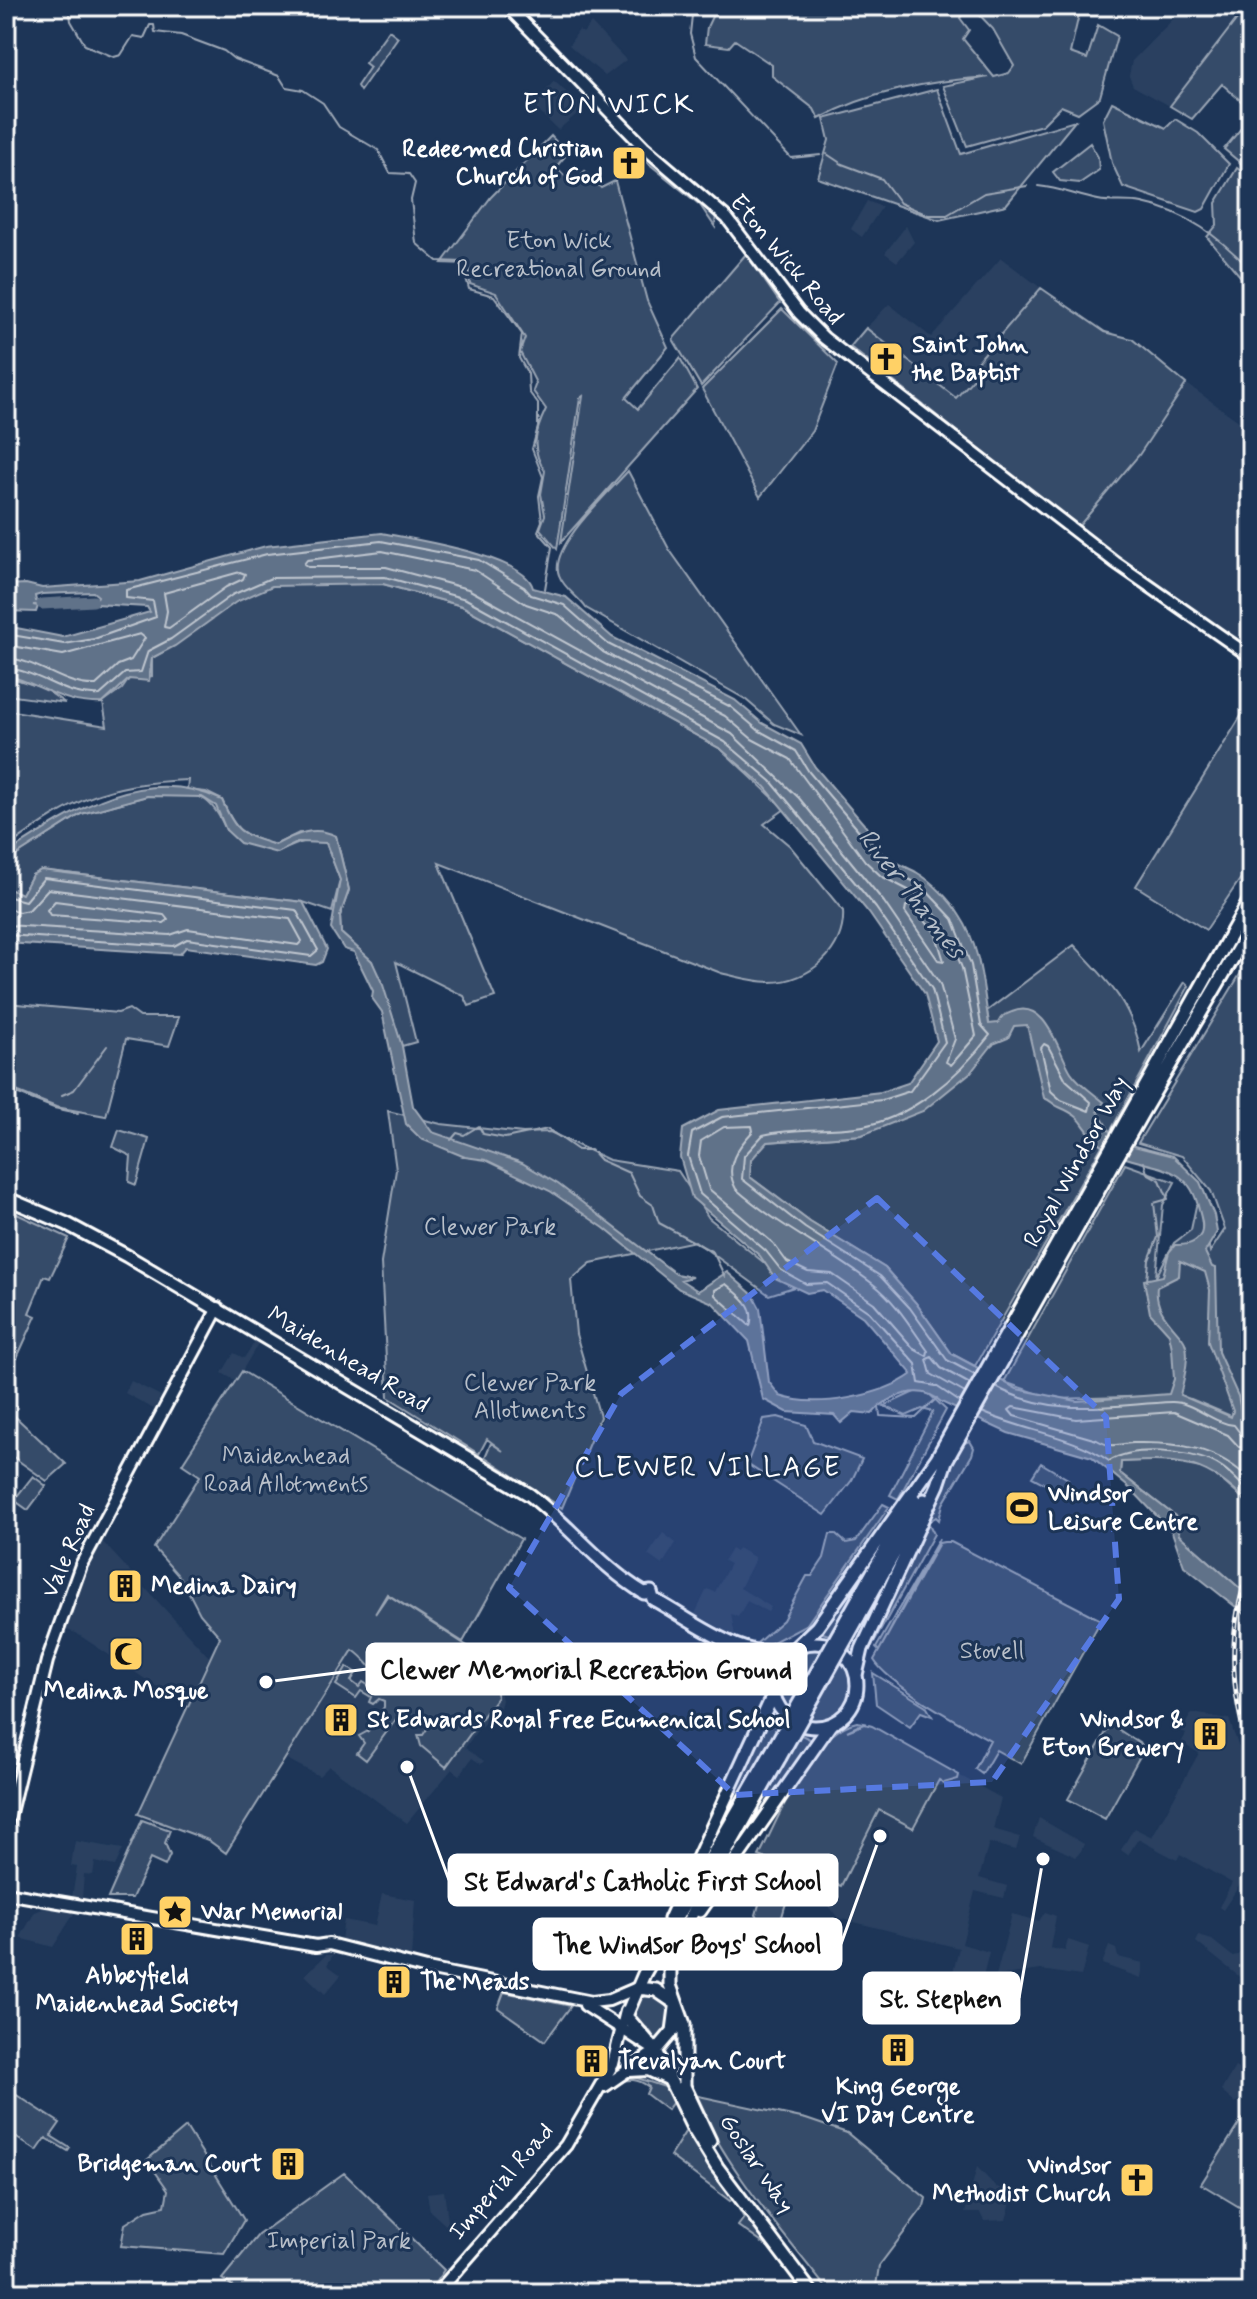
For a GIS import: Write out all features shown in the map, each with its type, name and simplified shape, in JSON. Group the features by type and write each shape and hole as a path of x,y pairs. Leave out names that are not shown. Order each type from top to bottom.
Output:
{"main road":[{"name":"Eton Wick Road","path":"507,6 644,147 727,218 799,313 824,338 1115,562 1251,657"},
{"name":"Royal Windsor Way","path":"676,2003 669,1970 677,1943 776,1755 1138,1109 1251,898"},
{"name":"Royal Windsor Way","path":"1138,1109 1251,927"},
{"name":"Maidenhead Road","path":"6,1198 86,1233 218,1308 530,1495 609,1569 649,1596 734,1643 768,1654 794,1648"},
{"name":"Vale Road","path":"6,1829 41,1681 81,1565 218,1308"},
{"path":"653,1960 773,1691 777,1666 817,1627 944,1455"},
{"path":"677,1943 830,1725 852,1704 862,1649 944,1455"},
{"name":"Maidenhead Road","path":"734,1643 761,1666 773,1691"},
{"path":"794,1648 817,1643 835,1648 849,1660 856,1675"},
{"path":"773,1691 783,1714 796,1723 810,1727 830,1725"},
{"name":"Royal Windsor Way","path":"626,2011 653,1960 776,1755"},
{"path":"6,1893 316,1946 329,1944 560,1997 593,2008 651,2050 670,2053 684,2048"},
{"path":"560,1997 600,2002 637,1988 656,1990 676,2003"},
{"name":"Goslar Way","path":"676,2003 684,2024 684,2086 704,2131 740,2188 820,2293"},
{"name":"Imperial Road","path":"596,2096 673,2031 676,2003"},
{"path":"626,2011 629,2023 651,2050"},
{"name":"Imperial Road","path":"437,2293 566,2145 617,2054 626,2011"},
{"name":"Goslar Way","path":"651,2050 672,2081 717,2167 812,2293"},
{"path":"622,2072 648,2070 672,2081"}],"highlighted area":[{"path":"877,1198 1106,1417 1119,1599 992,1782 735,1795 509,1588 621,1394"}],"shaded area":[{"path":"1186,6 1247,6 1170,106 1133,86 1129,76 1132,61"},
{"path":"591,23 626,60 605,76 569,45 579,30 583,33"},
{"path":"554,81 584,108 558,130 533,106"},
{"path":"867,201 882,207 862,237 851,229"},
{"path":"906,226 914,242 897,262 885,253"},
{"path":"1001,258 1041,288 977,362 984,367 956,398 866,328 889,304 931,337"},
{"path":"1187,384 1251,430 1251,650 1078,527 1139,455"},
{"path":"256,1340 259,1342 236,1381 222,1373 234,1353 244,1358"},
{"path":"131,1381 161,1396 154,1409 125,1393"},
{"path":"663,1533 676,1543 662,1565 648,1555"},
{"path":"100,1539 209,1657 186,1706 76,1633 64,1629"},
{"path":"738,1548 754,1557 740,1588 771,1607 768,1612 747,1601 738,1617 731,1614 735,1636 695,1614 707,1589 715,1592 730,1564 724,1561 731,1549 736,1552"},
{"path":"387,1593 491,1659 502,1700 499,1711 478,1729 465,1748 484,1761 481,1764 472,1758 460,1775 452,1769 407,1823 329,1766 319,1776 287,1759"},
{"path":"1192,1713 1229,1719 1251,1783 1251,1868 1223,1910 1219,1907 1232,1883 1180,1854 1177,1860 1138,1839 1128,1855 1121,1850 1134,1828 1152,1837 1199,1753 1181,1743 1186,1734 1181,1731"},
{"path":"865,1724 1001,1798 993,1829 1020,1837 1016,1850 989,1843 979,1878 1007,1886 1004,1898 975,1891 962,1944 989,1952 981,1984 952,1976 959,1948 838,1918 829,1906 836,1884 759,1856"},
{"path":"1039,1818 1084,1844 1076,1857 1033,1837"},
{"path":"75,1841 123,1849 115,1866 95,1862 93,1875 84,1874 82,1898 72,1897 77,1867 71,1866"},
{"path":"382,1894 415,1900 411,1958 341,1940 344,1920 375,1926"},
{"path":"45,1908 75,1912 53,1947 20,1938 35,1912"},
{"path":"1045,1912 1056,1916 1050,1948 1065,1951 1068,1940 1089,1947 1081,1976 1041,1970 996,1976 1012,1914 1039,1921"},
{"path":"1199,1936 1212,1940 1232,1956 1238,1955 1251,1938 1251,1986 1196,1942"},
{"path":"1109,1946 1116,1949 1118,1957 1143,1963 1141,1978 1102,1964"},
{"path":"326,1955 333,1955 327,1965 341,1975 325,1994 305,1975"},
{"path":"1235,2067 1251,2077 1246,2094 1235,2103 1221,2091"},
{"path":"977,2167 997,2188 1015,2188 1006,2220 984,2221 980,2213 965,2213"},
{"path":"444,2191 449,2228 430,2211 427,2193"}],"green space":[{"path":"717,6 967,6 960,18 969,30 963,39 994,77 1009,73 1014,66 993,29 971,6 1060,6 1030,14 1081,6 1070,53 1087,59 1098,25 1117,36 1100,97 1078,113 1061,106 1042,125 967,146 943,86 988,77 944,81 880,94 819,119 814,109 772,76 772,65 735,40 729,47 705,44 707,27"},
{"path":"1247,6 1251,6 1251,110 1222,84 1192,119 1170,106"},
{"path":"389,30 398,37 360,91 357,86 370,67 365,63"},
{"path":"937,89 961,154 1075,121 1006,205 939,220 818,178 829,140 824,119"},
{"path":"1112,102 1166,128 1175,119 1198,133 1229,164 1204,209 1198,212 1123,187 1112,163 1103,120"},
{"path":"1251,116 1251,156 1243,165 1224,149"},
{"name":"Eton Wick Recreational Ground","path":"551,136 567,154 556,167 572,183 585,171 601,188 615,181 647,301 668,347 626,398 638,409 680,358 697,389 561,542 583,396 580,398 557,549 540,529 545,515 541,494 545,471 537,455 536,440 546,409 533,391 536,383 520,352 525,338 496,293 470,284 468,264 442,263 491,197"},
{"path":"631,141 716,212 715,227 700,205 627,146"},
{"path":"1090,143 1098,157 1099,170 1080,183 1060,181 1053,172"},
{"path":"1237,168 1251,179 1251,289 1207,237 1217,225 1216,203"},
{"path":"746,254 780,303 701,386 673,339"},
{"path":"1041,288 1105,332 1132,339 1186,384 1139,455 1078,527 850,347 866,328 956,398 983,368 977,362"},
{"path":"782,309 838,364 812,431 760,497 702,389"},
{"path":"628,471 669,549 801,735 774,724 745,699 586,608 561,580 558,564 562,550 582,521"},
{"path":"285,584 383,584 462,606 721,749 785,809 764,824 790,846 843,911 842,925 832,951 811,970 785,981 739,978 439,863 495,997 469,1006 464,996 396,962 416,1042 402,1046 372,961 341,933 340,916 349,890 336,836 299,833 275,845 254,838 236,826 222,800 206,792 187,790 188,780 134,785 91,797 51,818 6,848 6,710 107,726 103,703 122,689 129,679 152,676 152,658 241,598"},
{"path":"6,676 43,688 65,703 6,695"},
{"path":"1251,700 1251,863 1206,930 1136,886"},
{"path":"187,795 205,799 226,830 277,853 307,841 326,843 340,880 332,912 303,902 41,870 32,875 22,895 6,888 6,862 81,814 147,796"},
{"path":"1074,945 1116,993 1131,1019 1141,1052 1185,982 1189,986 1110,1132 975,1366 952,1354 916,1303 885,1268 810,1222 750,1177 750,1160 767,1142 862,1135 993,1045 987,1011"},
{"path":"1251,956 1251,1436 1236,1418 1191,1399 1162,1396 1054,1399 1004,1382 1125,1164 1175,1182 1163,1205 1156,1277 1174,1243 1191,1230 1196,1206 1201,1205 1210,1252 1225,1229 1211,1191 1182,1156 1138,1143"},
{"path":"6,1003 118,1013 129,1009 140,1017 179,1017 169,1046 126,1039 106,1116 56,1107 6,1087"},
{"path":"388,1111 441,1124 523,1133 550,1132 609,1160 678,1171 709,1218 794,1287 769,1295 695,1241 591,1263 571,1280 576,1334 600,1417 562,1508 485,1457 491,1443 503,1451 487,1439 479,1454 388,1397 381,1263 396,1170"},
{"path":"119,1130 149,1139 136,1185 129,1182 131,1156 113,1147"},
{"path":"6,1209 69,1238 50,1278 44,1276 29,1313 36,1316 6,1382"},
{"name":"Maidenhead Road Allotments","path":"242,1371 521,1539 463,1642 387,1594 375,1614 388,1595 489,1660 497,1697 446,1767 421,1746 418,1735 423,1735 430,1724 418,1715 408,1728 397,1718 366,1760 357,1753 364,1743 359,1736 368,1731 384,1707 384,1701 379,1699 373,1704 369,1702 371,1697 361,1691 356,1698 336,1685 347,1667 356,1673 351,1681 359,1687 363,1682 381,1693 388,1683 353,1650 226,1853 208,1840 138,1814 220,1637 200,1614 183,1581 154,1548 200,1476 182,1464"},
{"path":"923,1388 946,1410 898,1499 890,1495 933,1412 922,1409 906,1416 884,1406"},
{"path":"6,1408 66,1464 47,1481 6,1452"},
{"path":"778,1417 806,1425 813,1441 862,1459 852,1480 825,1515 747,1464 764,1419"},
{"path":"970,1441 974,1448 972,1455 943,1504 939,1520 936,1517 928,1522 934,1534 867,1655 864,1654 953,1458 964,1443"},
{"path":"1162,1460 1210,1470 1251,1506 1251,1598 1179,1535 1175,1516 1120,1473 1121,1462"},
{"path":"1041,1463 1068,1479 1060,1492 1032,1477"},
{"path":"33,1476 46,1486 28,1510 14,1500"},
{"path":"883,1504 889,1507 807,1624 762,1648 757,1643 783,1620 807,1576 812,1576 824,1558 830,1534 836,1534 846,1543 856,1541"},
{"path":"903,1509 829,1635 816,1631"},
{"path":"918,1518 858,1652 846,1644"},
{"path":"939,1539 879,1651 876,1648"},
{"name":"Stovell","path":"951,1542 1101,1620 1021,1764 996,1750 982,1774 975,1769 990,1740 910,1692 874,1660 939,1543"},
{"path":"812,1647 824,1648 786,1711 778,1691 780,1672 792,1656"},
{"path":"839,1657 848,1668 852,1680 848,1702 830,1718 805,1723"},
{"path":"873,1673 926,1706 932,1716 921,1712 910,1727 876,1704"},
{"path":"770,1715 780,1722 684,1900"},
{"path":"1104,1720 1145,1747 1105,1819 1068,1799 1109,1727"},
{"path":"857,1722 864,1723 847,1731 865,1724 872,1726 959,1775 958,1779 944,1783 939,1780 913,1828 879,1810 841,1886 759,1856 811,1758 840,1729"},
{"path":"797,1733 812,1740 700,1908"},
{"path":"142,1820 170,1830 165,1843 170,1855 165,1866 150,1859 132,1898 108,1898"},
{"path":"763,1890 788,1896 779,1927 803,1934 798,1940 768,1928 756,1915"},
{"path":"504,1992 571,2006 545,2041 498,2008"},
{"path":"649,1994 664,2003 669,2014 667,2027 659,2041 654,2040 648,2029 636,2024 632,2015 637,2000"},
{"path":"631,2076 668,2088 673,2102 667,2110 646,2094 649,2087 645,2084 633,2080 616,2082"},
{"path":"15,2094 60,2123 51,2136 70,2148 68,2151 46,2138 37,2151 6,2131 6,2108"},
{"path":"694,2095 806,2119 847,2133 926,2198 924,2206 879,2266 875,2293 830,2293 738,2174"},
{"path":"1242,2119 1251,2126 1251,2214 1201,2184"},
{"path":"186,2127 244,2220 224,2254 121,2246 125,2224 147,2210 165,2206 168,2190 147,2160"},
{"path":"687,2129 733,2199 730,2201 670,2156"},
{"name":"Imperial Park","path":"344,2173 444,2270 428,2293 243,2293 222,2279 258,2235"},
{"path":"733,2200 778,2254 738,2226 744,2218"}],"water":[{"path":"382,533 466,551 511,567 526,577 533,588 566,597 612,637 735,700 762,723 801,744 815,767 868,829 879,851 935,886 960,916 973,941 989,1024 998,1023 1012,1012 1024,1009 1034,1012 1049,1029 1071,1072 1104,1102 1098,1111 1110,1132 1134,1146 1173,1156 1200,1182 1214,1215 1217,1232 1205,1252 1212,1267 1216,1268 1218,1352 1238,1396 1244,1425 1251,1436 1251,1506 1207,1471 1178,1462 1121,1462 1120,1473 1175,1516 1179,1535 1251,1598 1251,1619 1184,1566 1172,1532 1133,1491 1092,1457 1008,1433 924,1393 896,1397 872,1414 854,1412 841,1423 834,1415 787,1412 763,1399 749,1341 713,1303 679,1289 604,1228 550,1191 486,1160 465,1157 421,1139 406,1124 382,1012 372,998 373,991 354,952 344,949 331,929 340,880 326,843 299,842 277,853 240,843 226,830 216,806 202,797 147,796 81,814 6,862 6,854 82,808 136,789 164,786 193,790 222,800 241,831 275,845 313,831 336,836 349,890 340,916 341,933 372,961 383,985 402,1046 413,1106 432,1132 522,1163 558,1184 676,1274 692,1277 681,1280 698,1291 727,1272 753,1295 760,1308 769,1382 780,1396 812,1401 848,1398 884,1389 912,1374 863,1317 823,1290 807,1293 775,1278 760,1256 692,1198 680,1157 683,1129 719,1110 881,1092 908,1083 937,1041 925,994 869,913 765,787 721,749 462,606 383,584 272,586 236,602 175,646 152,658 149,681 129,679 103,703 64,698 6,675 6,626 63,637 150,612 147,607 78,603 96,600 98,596 93,592 42,594 35,596 36,601 56,604 33,605 38,606 36,612 6,611 6,585 26,584 42,588 140,581 266,546","holes":["1027,1025 1044,1098 1079,1119 1092,1137 1113,1153 1172,1172 1193,1192 1201,1219 1199,1238 1175,1245 1169,1252 1163,1276 1144,1280 1150,1313 1169,1334 1174,1379 1169,1394 1077,1401 1017,1389 952,1354 916,1303 885,1268 810,1222 750,1177 751,1160 767,1142 862,1135 923,1111 971,1072 993,1044 1008,1038 1014,1026","1180,1261 1205,1272 1210,1290 1208,1342 1233,1411 1231,1417 1180,1395 1186,1367 1186,1344 1161,1310 1157,1296 1157,1287 1179,1276"]},
{"path":"41,870 303,902 327,949 322,962 316,965 186,947 180,954 6,943 6,888 22,894 32,875"}],"waterway":[{"path":"69,6 71,21 85,45 114,57 121,55 133,36 144,38 150,25 154,25 155,32 181,35 279,76 286,87 303,90 323,103 339,127 378,150 390,173 409,174 415,183 411,200 416,243 437,261 462,262 469,289 494,296 522,334 519,358 528,374 529,392 538,404 538,427 532,449 543,477 539,496 542,521 538,531 552,547 545,589"},
{"path":"693,6 690,34 696,57 791,158 821,155"},
{"path":"827,154 842,164 882,179 900,203 928,215 947,215 984,193 1027,186"},
{"path":"1038,186 1098,200 1159,207 1202,228 1251,270"},
{"name":"River Thames","path":"42,604 93,601"},
{"path":"62,1095 74,1090 107,1046"},
{"path":"6,1089 54,1108 78,1113"},
{"path":"451,1140 457,1133 464,1135 479,1126 483,1134 505,1138 548,1129 578,1150 591,1150 600,1160 629,1173 640,1196 653,1205 659,1223 713,1252 725,1277"},
{"path":"1144,1162 1147,1173 1160,1180 1168,1199 1154,1203 1158,1237 1149,1260 1147,1281"},
{"path":"879,1407 880,1416 916,1418 937,1398"}],"railway":[{"path":"1251,1565 1238,1612 1234,1659 1238,1707 1251,1754"}],"place":[{"name":"Redeemed Christian Church of God","path":"629,163"},
{"name":"Saint John the Baptist","path":"886,359"},
{"name":"Windsor Leisure Centre","path":"1022,1508"},
{"name":"Medina Dairy","path":"125,1586"},
{"name":"Medina Mosque","path":"126,1654"},
{"name":"Clewer Memorial Recreation Ground","path":"266,1682"},
{"name":"St Edwards Royal Free Ecumenical School","path":"341,1720"},
{"name":"Windsor & Eton Brewery","path":"1210,1734"},
{"name":"St Edward's Catholic First School","path":"407,1767"},
{"name":"The Windsor Boys' School","path":"880,1836"},
{"name":"St. Stephen","path":"1043,1859"},
{"name":"War Memorial","path":"175,1912"},
{"name":"Abbeyfield Maidenhead Society","path":"137,1939"},
{"name":"The Meads","path":"394,1982"},
{"name":"King George VI Day Centre","path":"898,2050"},
{"name":"Trevalyan Court","path":"592,2061"},
{"name":"Bridgeman Court","path":"288,2164"},
{"name":"Windsor Methodist Church","path":"1137,2180"}],"district":[{"name":"ETON WICK","path":"609,105"},
{"name":"CLEWER VILLAGE","path":"708,1468"}],"park label":[{"name":"Clewer Park","path":"490,1227"},
{"name":"Clewer Park Allotments","path":"530,1397"}]}
